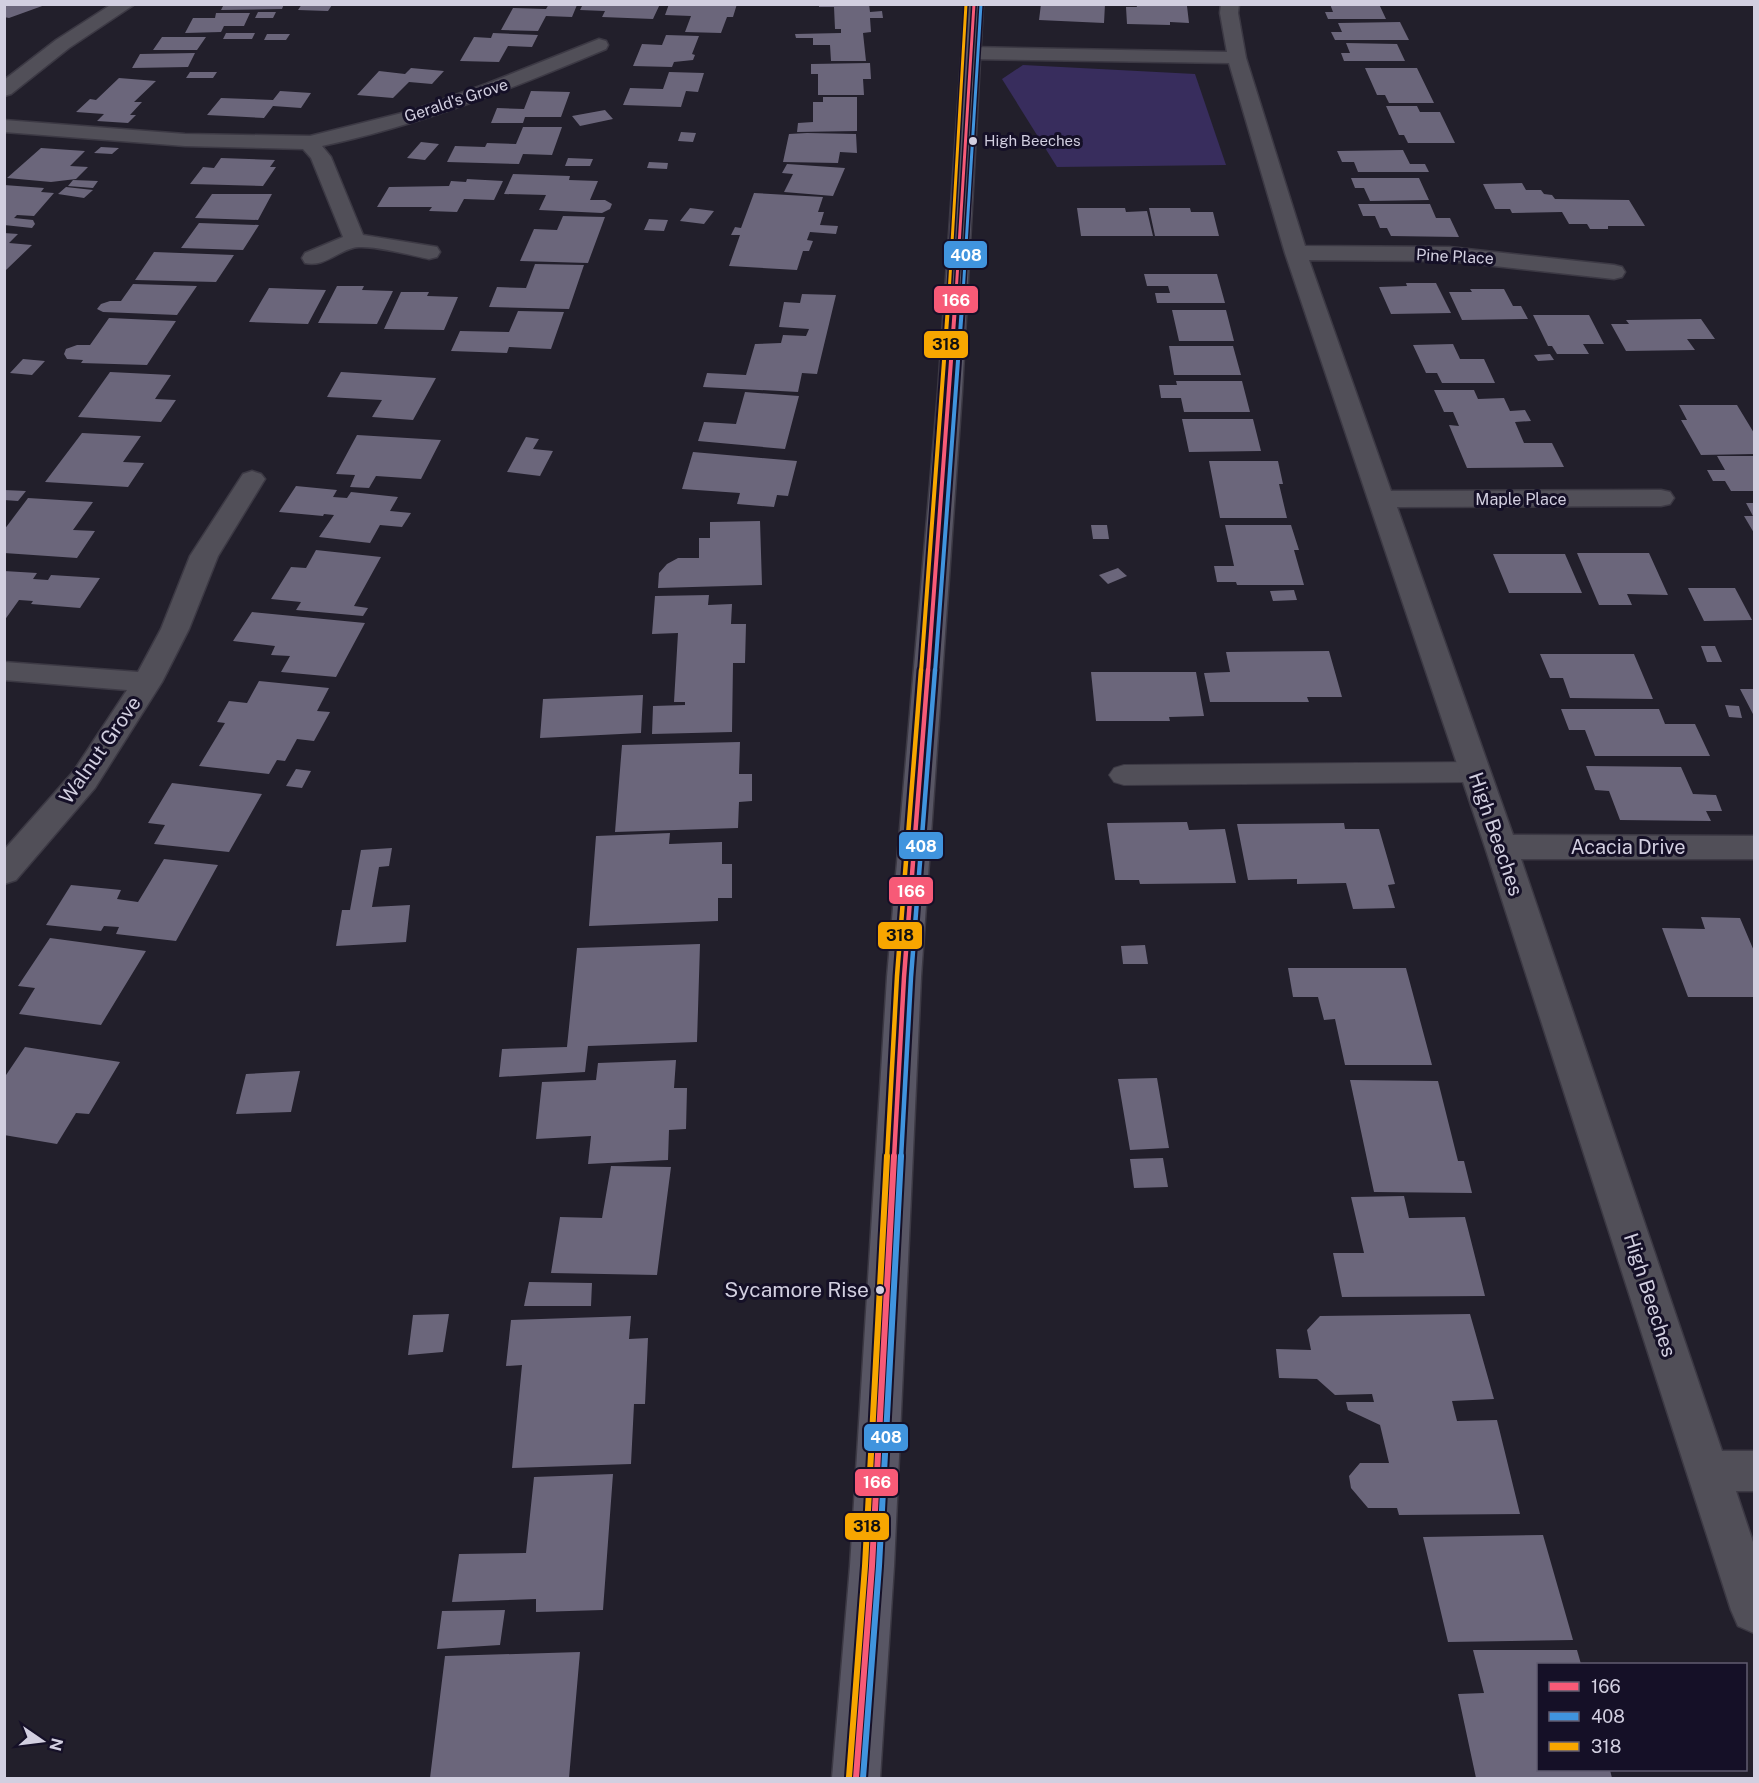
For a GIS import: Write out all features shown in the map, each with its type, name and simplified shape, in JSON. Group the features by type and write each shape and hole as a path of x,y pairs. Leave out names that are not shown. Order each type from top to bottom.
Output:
{"main road":[{"path":"856,1779 872,1566 904,977 950,392 974,4"}],"street":[{"path":"4,90 35,64 83,30 126,4"},
{"name":"High Beeches","path":"1230,4 1229,13 1237,58 1296,253 1501,847 1755,1610"},
{"name":"Gerald's Grove","path":"4,126 210,142 308,142 453,103 522,78 599,45"},
{"path":"970,53 1237,58"},
{"path":"308,142 321,157 335,196 355,240"},
{"path":"313,258 355,240 429,252"},
{"name":"Pine Place","path":"1296,253 1449,254 1614,272"},
{"name":"Walnut Grove","path":"4,872 84,780 147,682 175,629 204,556 252,479"},
{"name":"Maple Place","path":"1382,499 1661,498"},
{"name":"Walnut Grove","path":"4,671 147,682"},
{"name":"Acacia Drive","path":"1501,847 1755,848"},
{"path":"1709,1471 1755,1471"}],"lane":[{"path":"1124,775 1475,772"}],"shaded area":[{"path":"1023,65 1195,74 1226,165 1057,167 1002,79"}],"building":[{"path":"4,4 45,5 9,18 4,17"},
{"path":"224,4 284,4 282,9 221,10"},
{"path":"302,4 332,5 328,11 298,10"},
{"path":"549,4 577,5 572,17 546,16 538,31 501,30 513,8 546,9"},
{"path":"583,4 660,4 653,19 602,17 605,11 580,10"},
{"path":"669,4 737,4 733,17 727,17 721,33 685,32 691,16 665,15"},
{"path":"819,4 869,4 870,12 882,11 883,18 870,18 871,32 863,33 866,61 831,61 830,45 813,45 813,38 796,38 795,34 841,33 841,29 835,29 834,7 819,7"},
{"path":"1041,4 1105,4 1104,23 1039,20"},
{"path":"1136,4 1187,6 1189,23 1127,24 1126,7 1137,7"},
{"path":"1330,4 1379,4 1386,19 1328,19 1325,12 1333,12"},
{"path":"258,12 276,12 273,18 255,18"},
{"path":"216,13 250,13 244,26 224,26 221,32 185,33 193,18 215,18"},
{"path":"1400,22 1409,40 1335,40 1331,32 1342,32 1338,23"},
{"path":"226,33 255,33 252,39 223,39"},
{"path":"493,33 538,35 532,47 508,46 499,62 460,61 474,37 491,38"},
{"path":"267,34 290,34 286,40 264,40"},
{"path":"666,35 699,36 692,54 695,55 693,60 674,62 672,67 633,66 642,44 662,45"},
{"path":"162,37 206,37 197,50 153,50"},
{"path":"1346,43 1397,44 1405,61 1344,61 1341,53 1350,53"},
{"path":"195,53 188,67 132,68 140,54"},
{"path":"870,63 871,79 863,79 864,95 818,95 818,74 811,74 811,64"},
{"path":"411,68 444,71 432,84 409,82 393,98 357,95 379,71 405,74"},
{"path":"1365,68 1417,68 1434,103 1389,103 1385,95 1377,95"},
{"path":"190,72 217,72 213,78 186,78"},
{"path":"669,72 704,73 698,92 686,91 681,107 623,105 630,88 663,89"},
{"path":"119,78 156,81 134,102 142,102 130,115 136,115 128,123 97,121 104,114 76,112 90,99 96,100"},
{"path":"280,91 311,93 301,108 273,106 264,118 207,115 221,98 273,100"},
{"path":"531,91 570,92 561,117 525,117 523,123 491,123 497,108 524,109"},
{"path":"823,97 857,97 857,131 797,132 798,123 813,122 813,102 823,102"},
{"path":"1386,106 1417,106 1420,112 1440,112 1455,143 1408,143 1404,135 1399,135"},
{"path":"605,110 613,119 580,126 572,116"},
{"path":"523,127 562,127 552,155 523,154 519,164 447,162 455,146 485,147 487,143 516,144"},
{"path":"681,132 696,133 693,142 678,141"},
{"path":"789,134 856,134 857,153 840,152 838,163 783,162"},
{"path":"421,142 439,144 425,160 407,158"},
{"path":"101,147 119,148 112,154 94,153"},
{"path":"41,148 85,151 70,166 88,167 76,179 51,182 7,178"},
{"path":"1403,150 1410,164 1425,164 1429,172 1358,172 1354,162 1342,162 1337,151"},
{"path":"221,158 275,160 270,167 276,167 263,186 190,184 203,167 214,168"},
{"path":"568,158 593,159 590,166 565,166"},
{"path":"649,162 668,163 667,169 647,168"},
{"path":"787,164 845,168 833,196 784,192 793,174 782,173"},
{"path":"513,174 570,176 569,180 598,181 590,200 605,200 612,204 610,209 602,213 539,210 546,195 504,194"},
{"path":"1351,178 1419,178 1429,200 1370,201 1364,188 1355,188"},
{"path":"467,179 503,181 494,200 464,199 457,212 429,211 432,207 377,207 389,187 449,186 451,181 466,182"},
{"path":"73,180 98,181 93,188 68,186"},
{"path":"1522,183 1526,190 1541,190 1555,199 1629,200 1645,226 1608,226 1608,229 1590,229 1587,224 1569,224 1562,212 1512,213 1510,209 1495,209 1483,184"},
{"path":"4,185 44,188 41,192 54,193 34,216 17,215 14,218 33,220 35,224 32,228 4,225"},
{"path":"66,187 93,190 84,198 58,194"},
{"path":"754,193 823,197 818,212 824,212 820,225 838,226 836,234 810,232 807,240 813,241 809,251 803,251 797,270 729,266 740,235 731,235 735,227 741,228"},
{"path":"212,194 272,194 258,220 195,218"},
{"path":"1358,204 1430,204 1436,218 1450,218 1459,237 1391,236 1387,228 1380,228 1375,216 1363,216"},
{"path":"690,208 714,211 704,224 680,221"},
{"path":"1077,208 1125,208 1126,212 1147,211 1153,236 1081,236"},
{"path":"1149,208 1190,208 1191,212 1213,212 1219,236 1155,236"},
{"path":"563,216 605,217 588,263 520,261 534,229 557,230"},
{"path":"649,219 668,220 664,231 644,230"},
{"path":"199,223 259,225 243,250 181,248"},
{"path":"4,233 18,234 9,243 32,245 6,270"},
{"path":"154,252 234,255 216,282 135,280"},
{"path":"535,264 584,265 569,309 489,307 497,287 526,288"},
{"path":"1144,274 1217,274 1225,303 1157,303 1155,293 1170,293 1168,286 1147,286"},
{"path":"1406,283 1436,283 1451,313 1391,314 1379,287 1407,286"},
{"path":"133,284 197,286 177,315 103,312 97,309 101,304 110,301 121,301"},
{"path":"337,286 364,286 362,290 393,291 377,324 318,323"},
{"path":"269,288 326,290 308,324 249,322"},
{"path":"1470,289 1504,289 1513,306 1521,306 1528,319 1462,320 1449,292 1472,292"},
{"path":"401,292 429,292 427,296 458,297 444,330 384,329"},
{"path":"802,294 836,295 817,374 802,373 798,392 703,387 707,373 746,375 755,344 781,343 783,335 806,336 809,329 779,327 784,302 800,303"},
{"path":"1172,310 1226,310 1234,341 1179,341"},
{"path":"518,311 564,312 551,349 509,347 507,353 451,351 460,331 509,332"},
{"path":"1533,315 1589,315 1604,344 1583,344 1589,354 1557,354 1552,346 1548,346"},
{"path":"109,318 176,321 147,365 81,363 83,360 67,359 64,354 66,349 77,345 90,345"},
{"path":"1701,319 1715,339 1687,339 1695,350 1626,351 1611,324 1629,324 1626,320"},
{"path":"1453,344 1460,359 1484,359 1495,383 1442,383 1437,373 1426,373 1413,345"},
{"path":"1169,346 1233,346 1241,375 1174,375"},
{"path":"1550,354 1554,360 1538,361 1534,355"},
{"path":"23,359 45,361 32,375 10,373"},
{"path":"110,372 171,375 155,399 176,400 161,422 78,417"},
{"path":"341,372 436,378 413,420 372,417 382,400 327,397"},
{"path":"1176,381 1242,381 1250,412 1184,412 1181,398 1161,398 1159,385 1177,385"},
{"path":"1434,390 1474,390 1478,399 1504,398 1510,411 1525,410 1531,421 1515,422 1524,443 1552,443 1564,467 1467,468 1449,425 1459,426 1453,412 1444,412"},
{"path":"745,392 799,396 785,449 698,441 704,422 736,424"},
{"path":"1679,405 1737,405 1754,433 1754,454 1701,455 1681,420 1687,420"},
{"path":"1182,419 1253,419 1261,451 1189,452"},
{"path":"82,433 141,436 123,462 144,463 128,487 45,482"},
{"path":"357,435 441,440 421,479 376,476 369,488 350,487 355,475 336,474"},
{"path":"526,437 539,439 533,449 553,451 540,476 507,472"},
{"path":"693,452 797,461 788,496 777,495 774,507 737,504 740,493 682,489"},
{"path":"1717,456 1754,456 1754,491 1731,491 1725,481 1713,481 1707,470 1725,470"},
{"path":"1209,461 1278,461 1283,484 1279,484 1287,518 1220,518"},
{"path":"296,486 337,490 333,497 347,498 351,492 398,497 390,511 411,513 402,527 380,525 370,543 319,537 334,515 279,512"},
{"path":"4,490 26,491 18,501 4,500"},
{"path":"28,498 93,502 73,530 95,531 77,558 4,553 4,530"},
{"path":"1746,503 1754,503 1754,533 1744,516 1753,516"},
{"path":"760,521 762,585 658,588 659,573 667,564 678,558 699,558 699,538 710,538 710,522"},
{"path":"1091,525 1107,525 1109,539 1093,539"},
{"path":"1225,525 1291,525 1299,550 1294,550 1304,585 1237,585 1236,582 1217,582 1214,566 1234,566"},
{"path":"316,550 381,557 354,606 368,608 363,616 296,610 301,602 271,599 291,567 306,568"},
{"path":"1577,553 1649,553 1668,595 1627,594 1632,605 1599,605"},
{"path":"1493,554 1565,554 1582,593 1509,593"},
{"path":"1118,568 1127,576 1108,584 1099,575"},
{"path":"4,571 37,573 33,579 48,580 51,575 100,578 80,608 31,604 33,601 19,600 4,621"},
{"path":"1688,588 1735,588 1752,620 1704,621"},
{"path":"1294,590 1297,600 1273,601 1270,591"},
{"path":"709,595 708,605 732,604 731,624 746,624 745,663 733,663 732,732 652,734 653,706 685,705 685,702 674,702 678,633 652,634 655,596"},
{"path":"252,612 365,623 336,677 281,672 290,656 271,655 275,646 233,641"},
{"path":"1701,646 1715,646 1722,662 1707,662"},
{"path":"1329,651 1342,697 1307,697 1309,702 1210,702 1204,673 1230,672 1226,652"},
{"path":"1540,654 1634,654 1653,699 1570,698 1563,678 1550,678"},
{"path":"1091,672 1196,672 1204,716 1169,717 1170,721 1096,721"},
{"path":"259,681 329,688 317,711 330,712 314,741 297,739 285,761 277,760 269,774 199,766 225,723 217,722 229,701 247,703"},
{"path":"1740,689 1754,689 1754,716"},
{"path":"643,695 641,733 540,738 543,699"},
{"path":"1725,705 1739,706 1742,718 1729,717"},
{"path":"1561,709 1659,709 1665,724 1695,724 1710,756 1595,756 1585,730 1569,730"},
{"path":"740,742 739,774 752,774 752,801 739,802 738,828 615,832 622,745"},
{"path":"1586,766 1681,767 1693,794 1716,795 1722,811 1706,811 1711,821 1620,820 1609,791 1595,790"},
{"path":"296,769 311,771 302,788 286,786"},
{"path":"172,783 262,794 229,852 154,844 165,825 148,823"},
{"path":"1187,822 1189,830 1225,829 1236,883 1140,884 1139,880 1115,880 1107,823"},
{"path":"1344,823 1345,829 1379,829 1395,884 1388,885 1395,908 1353,909 1346,883 1297,884 1297,879 1248,880 1237,824"},
{"path":"670,833 669,844 722,842 722,864 732,864 732,898 718,898 718,921 589,926 596,836"},
{"path":"392,848 389,866 379,867 372,907 410,905 406,942 336,946 342,910 350,910 361,850"},
{"path":"164,859 218,865 176,941 116,934 119,927 104,926 101,931 46,925 71,885 121,890 117,899 138,902"},
{"path":"1701,917 1740,918 1754,951 1754,997 1688,997 1662,928 1705,929"},
{"path":"50,938 146,951 101,1025 19,1014 35,988 18,986"},
{"path":"700,944 697,1042 588,1046 585,1072 499,1077 502,1049 567,1047 577,948"},
{"path":"1145,945 1148,964 1123,964 1121,946"},
{"path":"1288,968 1406,968 1432,1065 1345,1065 1335,1019 1324,1020 1318,997 1293,997"},
{"path":"25,1047 120,1062 89,1114 76,1113 57,1144 4,1135 4,1078"},
{"path":"676,1060 674,1088 687,1088 686,1129 669,1130 668,1160 588,1164 591,1136 536,1139 542,1082 596,1080 598,1063"},
{"path":"300,1071 291,1112 236,1114 246,1074"},
{"path":"1157,1078 1169,1148 1130,1150 1118,1079"},
{"path":"1350,1080 1438,1081 1458,1161 1464,1161 1472,1193 1374,1192"},
{"path":"1163,1158 1168,1187 1134,1188 1130,1159"},
{"path":"611,1166 671,1167 657,1275 551,1273 560,1217 602,1218"},
{"path":"1404,1196 1409,1218 1465,1217 1485,1296 1342,1297 1333,1253 1364,1253 1351,1197"},
{"path":"529,1282 592,1283 591,1306 524,1306"},
{"path":"449,1314 443,1352 408,1355 413,1315"},
{"path":"1470,1314 1494,1399 1452,1401 1457,1421 1497,1420 1520,1514 1399,1515 1397,1508 1368,1508 1351,1488 1349,1476 1360,1463 1389,1463 1380,1425 1348,1410 1346,1402 1374,1402 1372,1394 1335,1395 1317,1379 1279,1378 1276,1349 1311,1350 1307,1330 1320,1316"},
{"path":"631,1316 629,1339 648,1338 645,1404 634,1404 631,1464 512,1468 522,1365 506,1366 511,1320"},
{"path":"613,1474 603,1610 536,1612 536,1599 452,1602 459,1554 526,1553 534,1477"},
{"path":"1543,1535 1573,1640 1448,1642 1423,1537"},
{"path":"505,1610 500,1645 437,1649 442,1611"},
{"path":"1473,1650 1577,1650 1581,1663 1537,1663 1537,1771 1610,1771 1612,1778 1476,1778 1458,1694 1484,1693"},
{"path":"580,1652 569,1778 430,1778 445,1656"}],"transit line":[{"name":"318","path":"849,1777 865,1566 897,976 943,391 966,4"},
{"name":"166","path":"856,1778 872,1566 904,977 950,392 974,4"},
{"name":"408","path":"863,1778 879,1566 911,977 957,393 981,4"}],"place":[{"name":"High Beeches","path":"973,141"},
{"name":"Sycamore Rise","path":"880,1290"}]}
